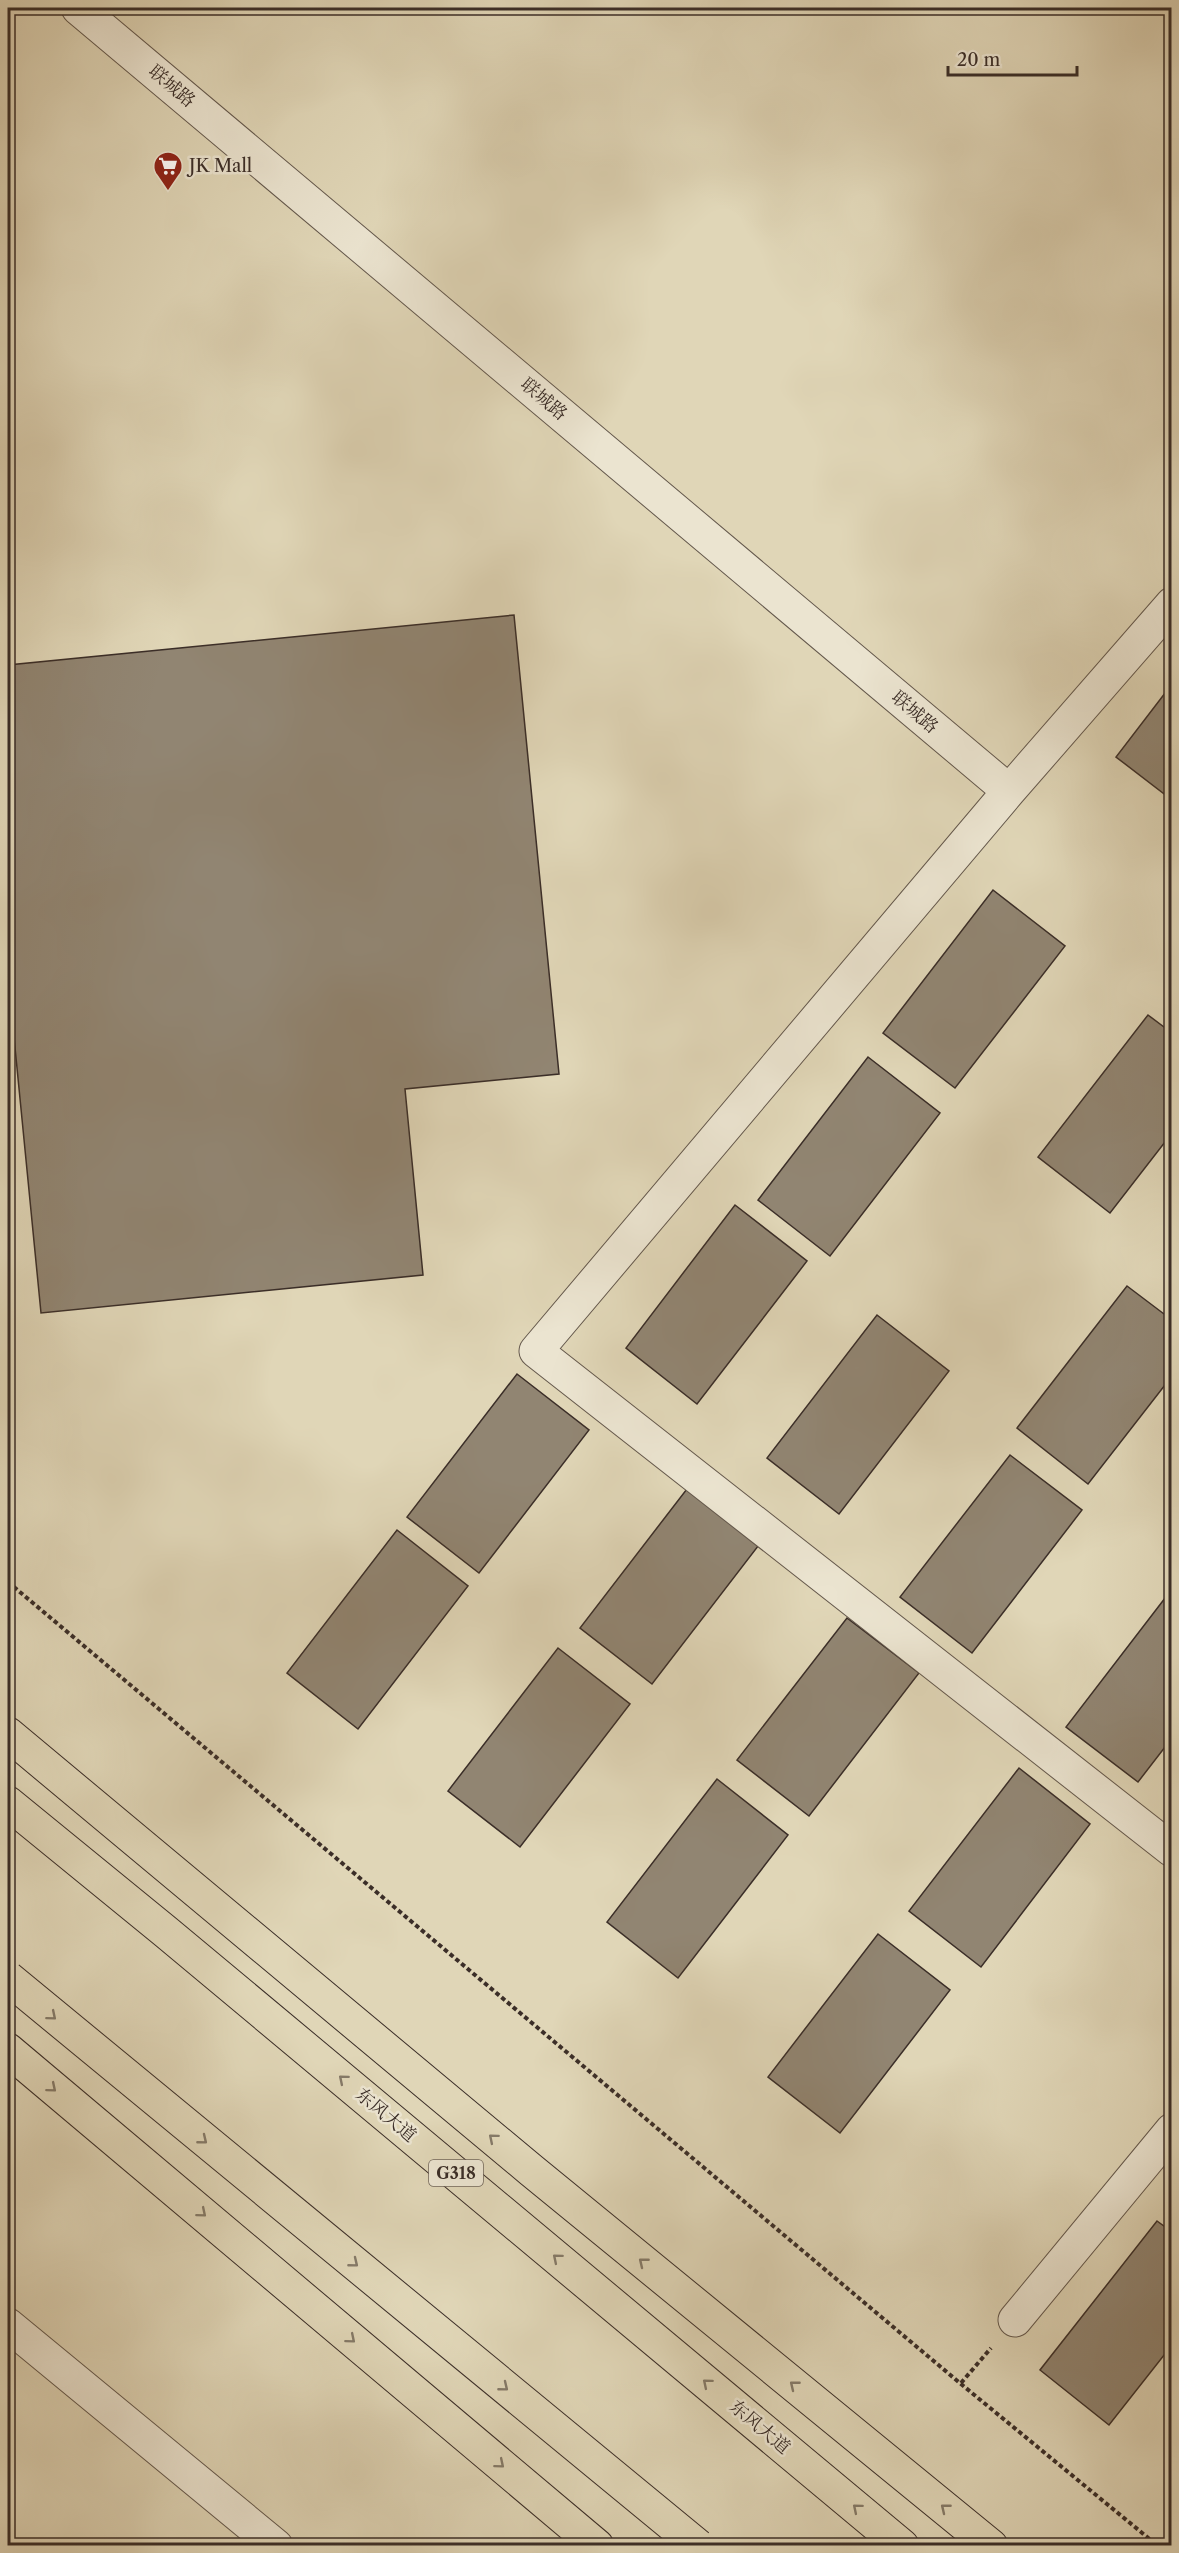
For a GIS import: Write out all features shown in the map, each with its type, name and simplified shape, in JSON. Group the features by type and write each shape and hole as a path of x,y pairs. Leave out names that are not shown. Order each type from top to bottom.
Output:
{"main road":[{"path":"8,1734 531,2170 991,2546"},
{"name":"东风大道","path":"8,1803 185,1947 902,2546"},
{"path":"8,1978 698,2546"},
{"path":"8,2050 597,2546"}],"street":[{"name":"联城路","path":"78,8 1009,791"},
{"path":"1172,604 1009,791 536,1351 1172,1850"},
{"path":"1015,2320 1172,2130"},
{"path":"8,2325 276,2546"}],"path":[{"path":"8,1582 961,2384 1158,2546"},
{"path":"961,2384 1015,2320"}],"building":[{"path":"514,615 559,1074 405,1089 423,1275 41,1313 8,976 8,665"},
{"path":"1172,684 1172,800 1116,757"},
{"path":"993,890 1065,946 955,1088 883,1033"},
{"path":"1148,1015 1172,1033 1172,1133 1110,1213 1038,1157"},
{"path":"868,1057 940,1113 830,1256 758,1200"},
{"path":"735,1205 807,1261 697,1404 626,1348"},
{"path":"1127,1286 1172,1320 1172,1376 1088,1484 1017,1428"},
{"path":"877,1315 949,1371 839,1514 767,1458"},
{"path":"517,1374 589,1430 479,1573 407,1517"},
{"path":"1010,1455 1082,1510 972,1653 900,1597"},
{"path":"690,1485 762,1541 652,1684 580,1628"},
{"path":"397,1530 468,1586 358,1729 287,1673"},
{"path":"1172,1589 1172,1738 1138,1782 1066,1727"},
{"path":"847,1618 919,1673 809,1816 737,1760"},
{"path":"558,1648 630,1704 520,1847 448,1791"},
{"path":"1019,1768 1090,1824 981,1967 909,1911"},
{"path":"717,1779 788,1835 678,1978 607,1922"},
{"path":"878,1934 950,1990 840,2133 768,2077"},
{"path":"1157,2221 1172,2232 1172,2345 1109,2425 1040,2370"}],"place":[{"name":"JK Mall","path":"168,192"}]}
